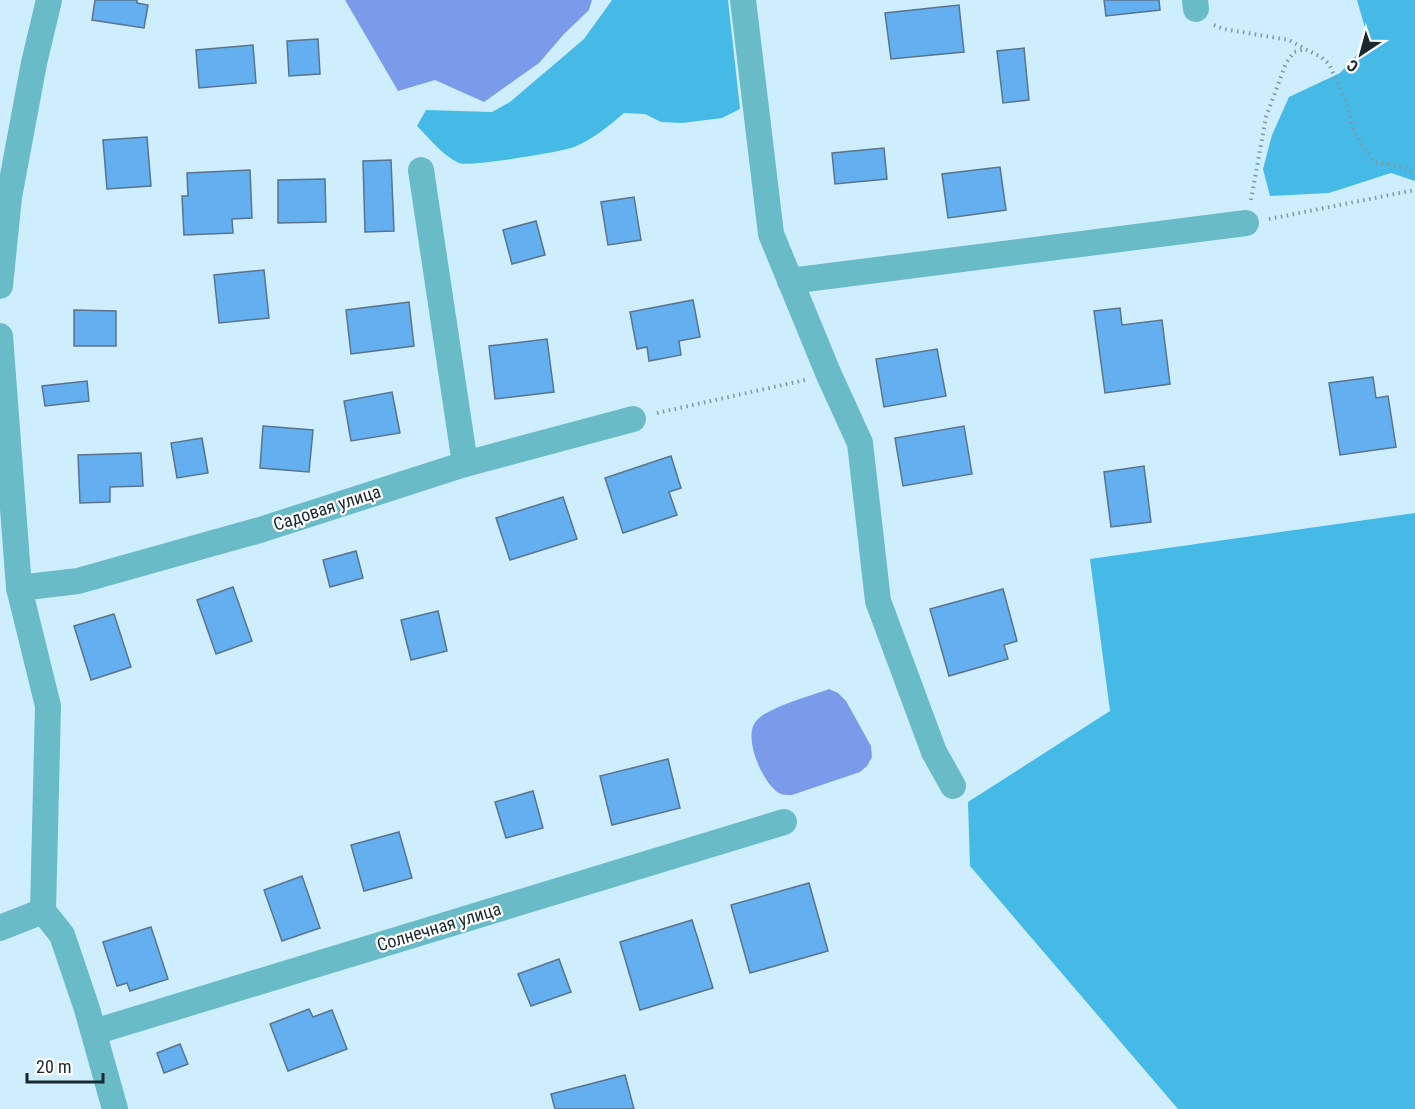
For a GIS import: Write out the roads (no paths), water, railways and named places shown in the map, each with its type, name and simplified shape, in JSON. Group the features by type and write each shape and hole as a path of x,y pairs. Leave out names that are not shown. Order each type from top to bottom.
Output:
{"street":[{"path":"0,286 9,197 34,63 49,0"},
{"path":"743,0 771,234 829,375 860,443 878,601 934,752 953,786"},
{"path":"421,170 465,464"},
{"path":"790,281 1246,223"},
{"path":"0,336 19,588 48,706 43,911 62,936 94,1032 116,1109"},
{"name":"Садовая улица","path":"19,588 78,581 260,530 465,464 633,419"},
{"name":"Солнечная улица","path":"94,1032 784,822"},
{"path":"1,935 43,911"}]}
